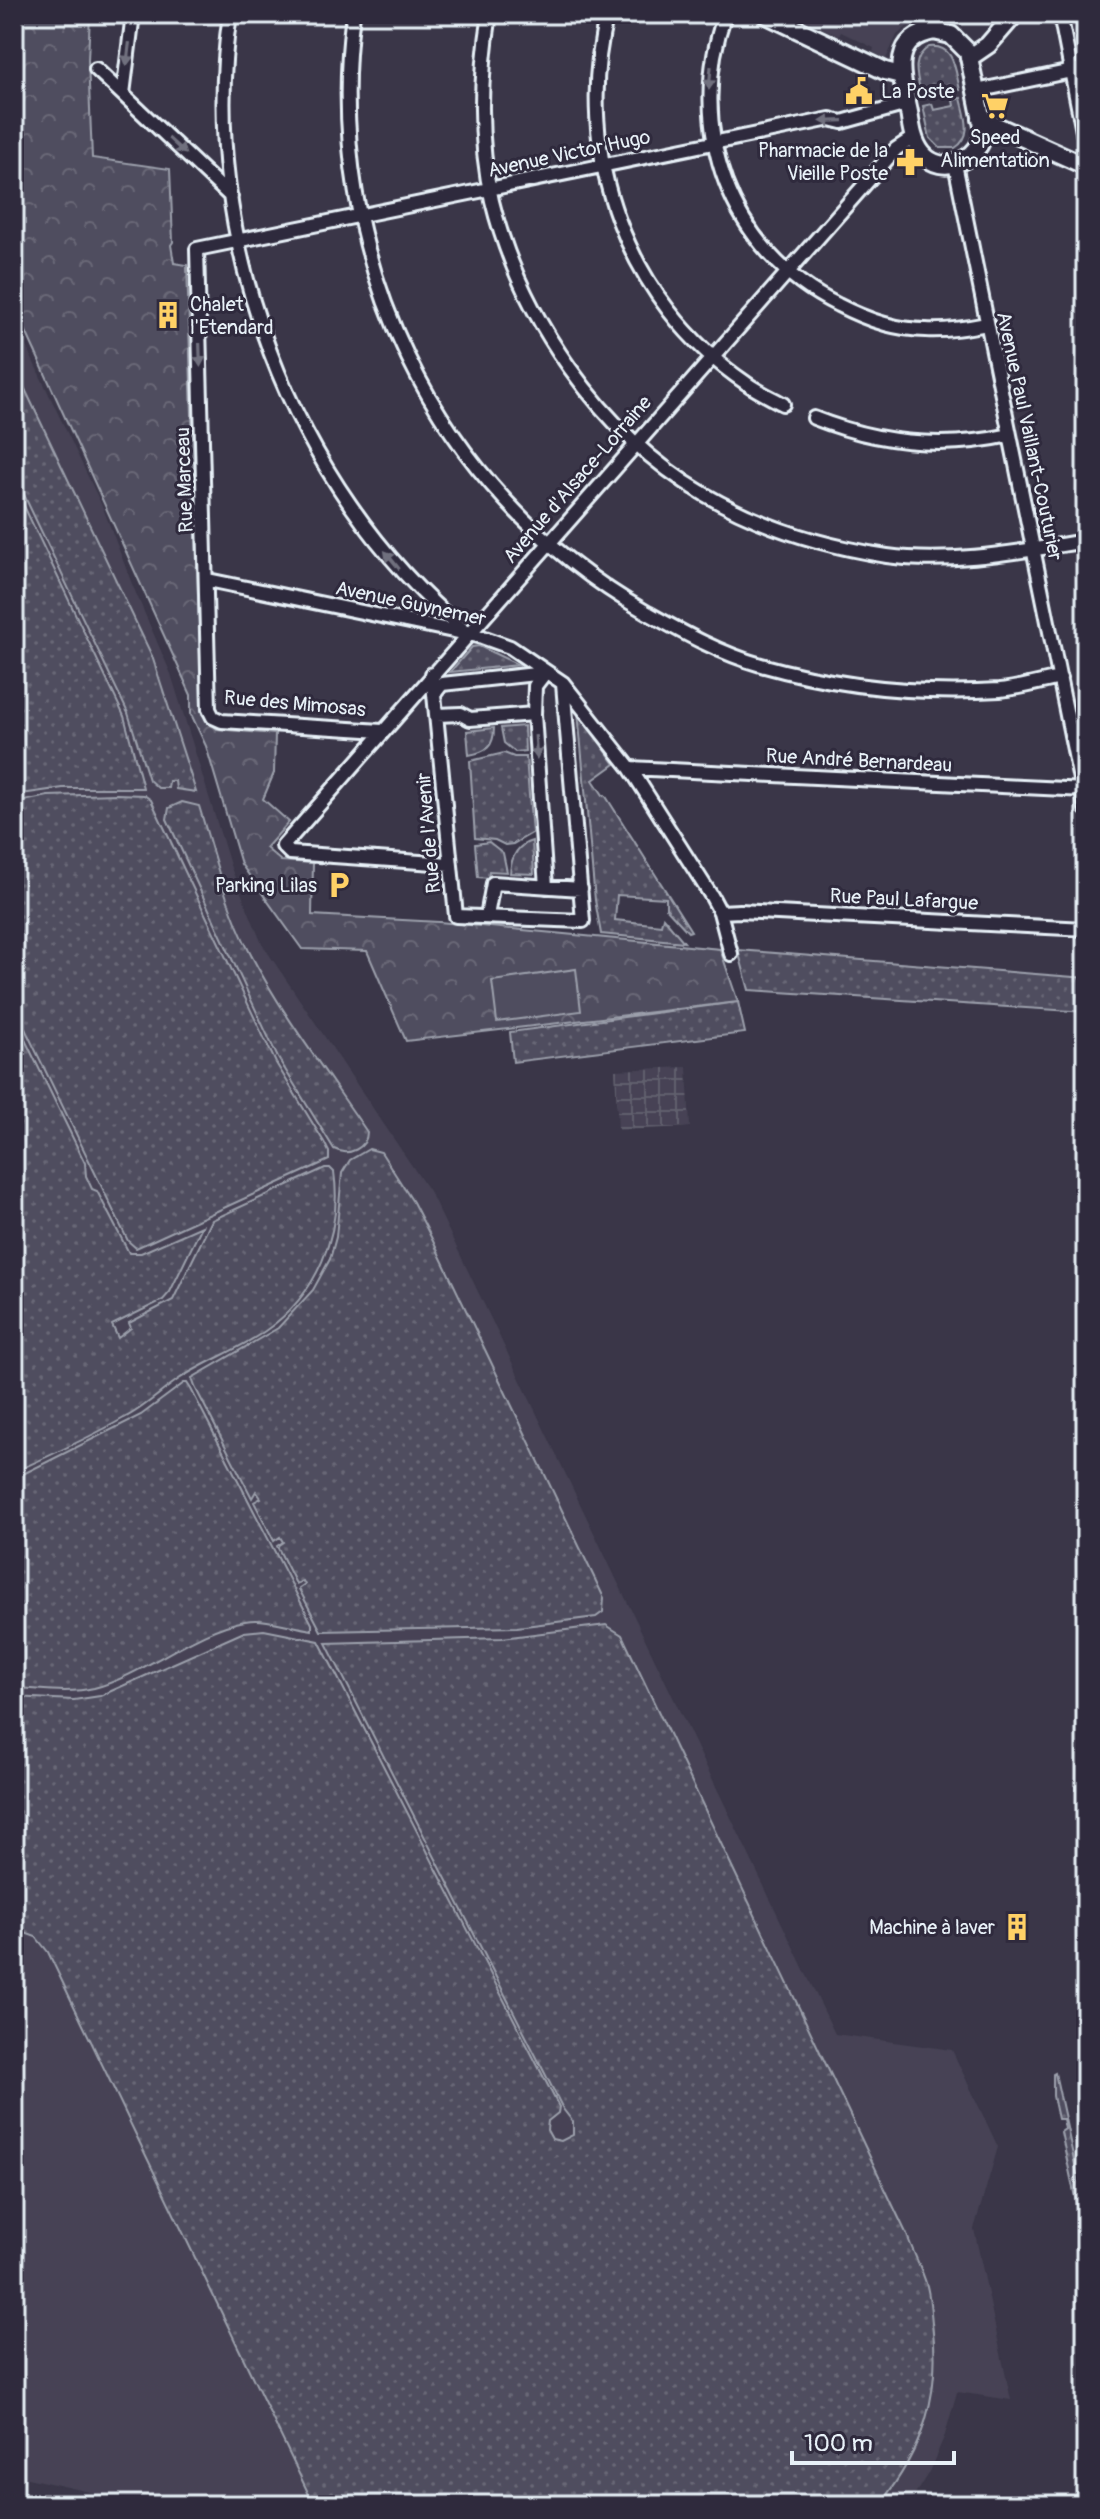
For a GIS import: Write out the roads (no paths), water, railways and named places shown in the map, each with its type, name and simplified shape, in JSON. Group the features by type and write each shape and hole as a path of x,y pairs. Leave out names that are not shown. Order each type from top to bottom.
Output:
{"street":[{"path":"123,94 133,14"},
{"path":"230,14 224,90 231,197 253,301 278,373 309,439 349,504 430,603 467,633"},
{"path":"353,14 347,117 359,217 373,270 396,335 433,406 481,473 548,542 615,594 680,631 758,664 833,682 916,692 1003,690 1060,678"},
{"path":"490,14 484,51 481,107 490,190 522,284 546,331 575,376 660,463 703,494 771,527 830,545 906,556 953,557 1086,541"},
{"path":"607,14 599,52 597,127 617,220 638,266 674,319 745,383 783,404"},
{"path":"725,14 717,37 710,80 714,144 727,188 750,230 788,272 823,298 852,312 888,325 925,330 987,324"},
{"path":"765,14 885,71 901,75"},
{"path":"924,14 928,32"},
{"path":"969,58 988,45 1015,14"},
{"path":"1060,14 1086,147"},
{"path":"941,31 964,46 976,91 983,137 964,161 955,164 927,159 920,151 914,137 901,75 902,55 907,44 919,34 928,32 941,31"},
{"path":"976,91 1086,68"},
{"path":"96,69 231,197"},
{"name":"Avenue Victor Hugo","path":"197,249 830,119 842,122 907,104"},
{"path":"981,119 1086,166"},
{"name":"Avenue d'Alsace-Lorraine","path":"449,864 290,853 283,846 467,633 896,149 914,137"},
{"name":"Avenue Paul Vaillant-Couturier","path":"955,164 1086,809"},
{"name":"Rue Marceau","path":"197,249 209,709"},
{"path":"814,418 874,437 922,443 971,442 1010,435"},
{"name":"Avenue Guynemer","path":"208,580 467,633 510,647 563,683 630,768 720,912 731,954"},
{"path":"435,693 442,684 545,673"},
{"path":"545,673 535,686 534,714 546,887"},
{"name":"Rue de l'Avenir","path":"432,674 456,916 583,921 563,683"},
{"name":"Rue des Mimosas","path":"209,709 213,717 222,721 382,731"},
{"path":"437,715 461,714 470,719 534,714"},
{"name":"Rue André Bernardeau","path":"630,768 1084,790"},
{"path":"487,916 493,883 581,889"},
{"name":"Rue Paul Lafargue","path":"720,912 1086,929"}],"place":[{"name":"La Poste","path":"859,91"},
{"name":"Speed Alimentation","path":"995,106"},
{"name":"Pharmacie de la Vieille Poste","path":"910,162"},
{"name":"Chalet l'Etendard","path":"168,315"},
{"name":"Parking Lilas","path":"339,885"},
{"name":"Machine à laver","path":"1017,1927"}]}
